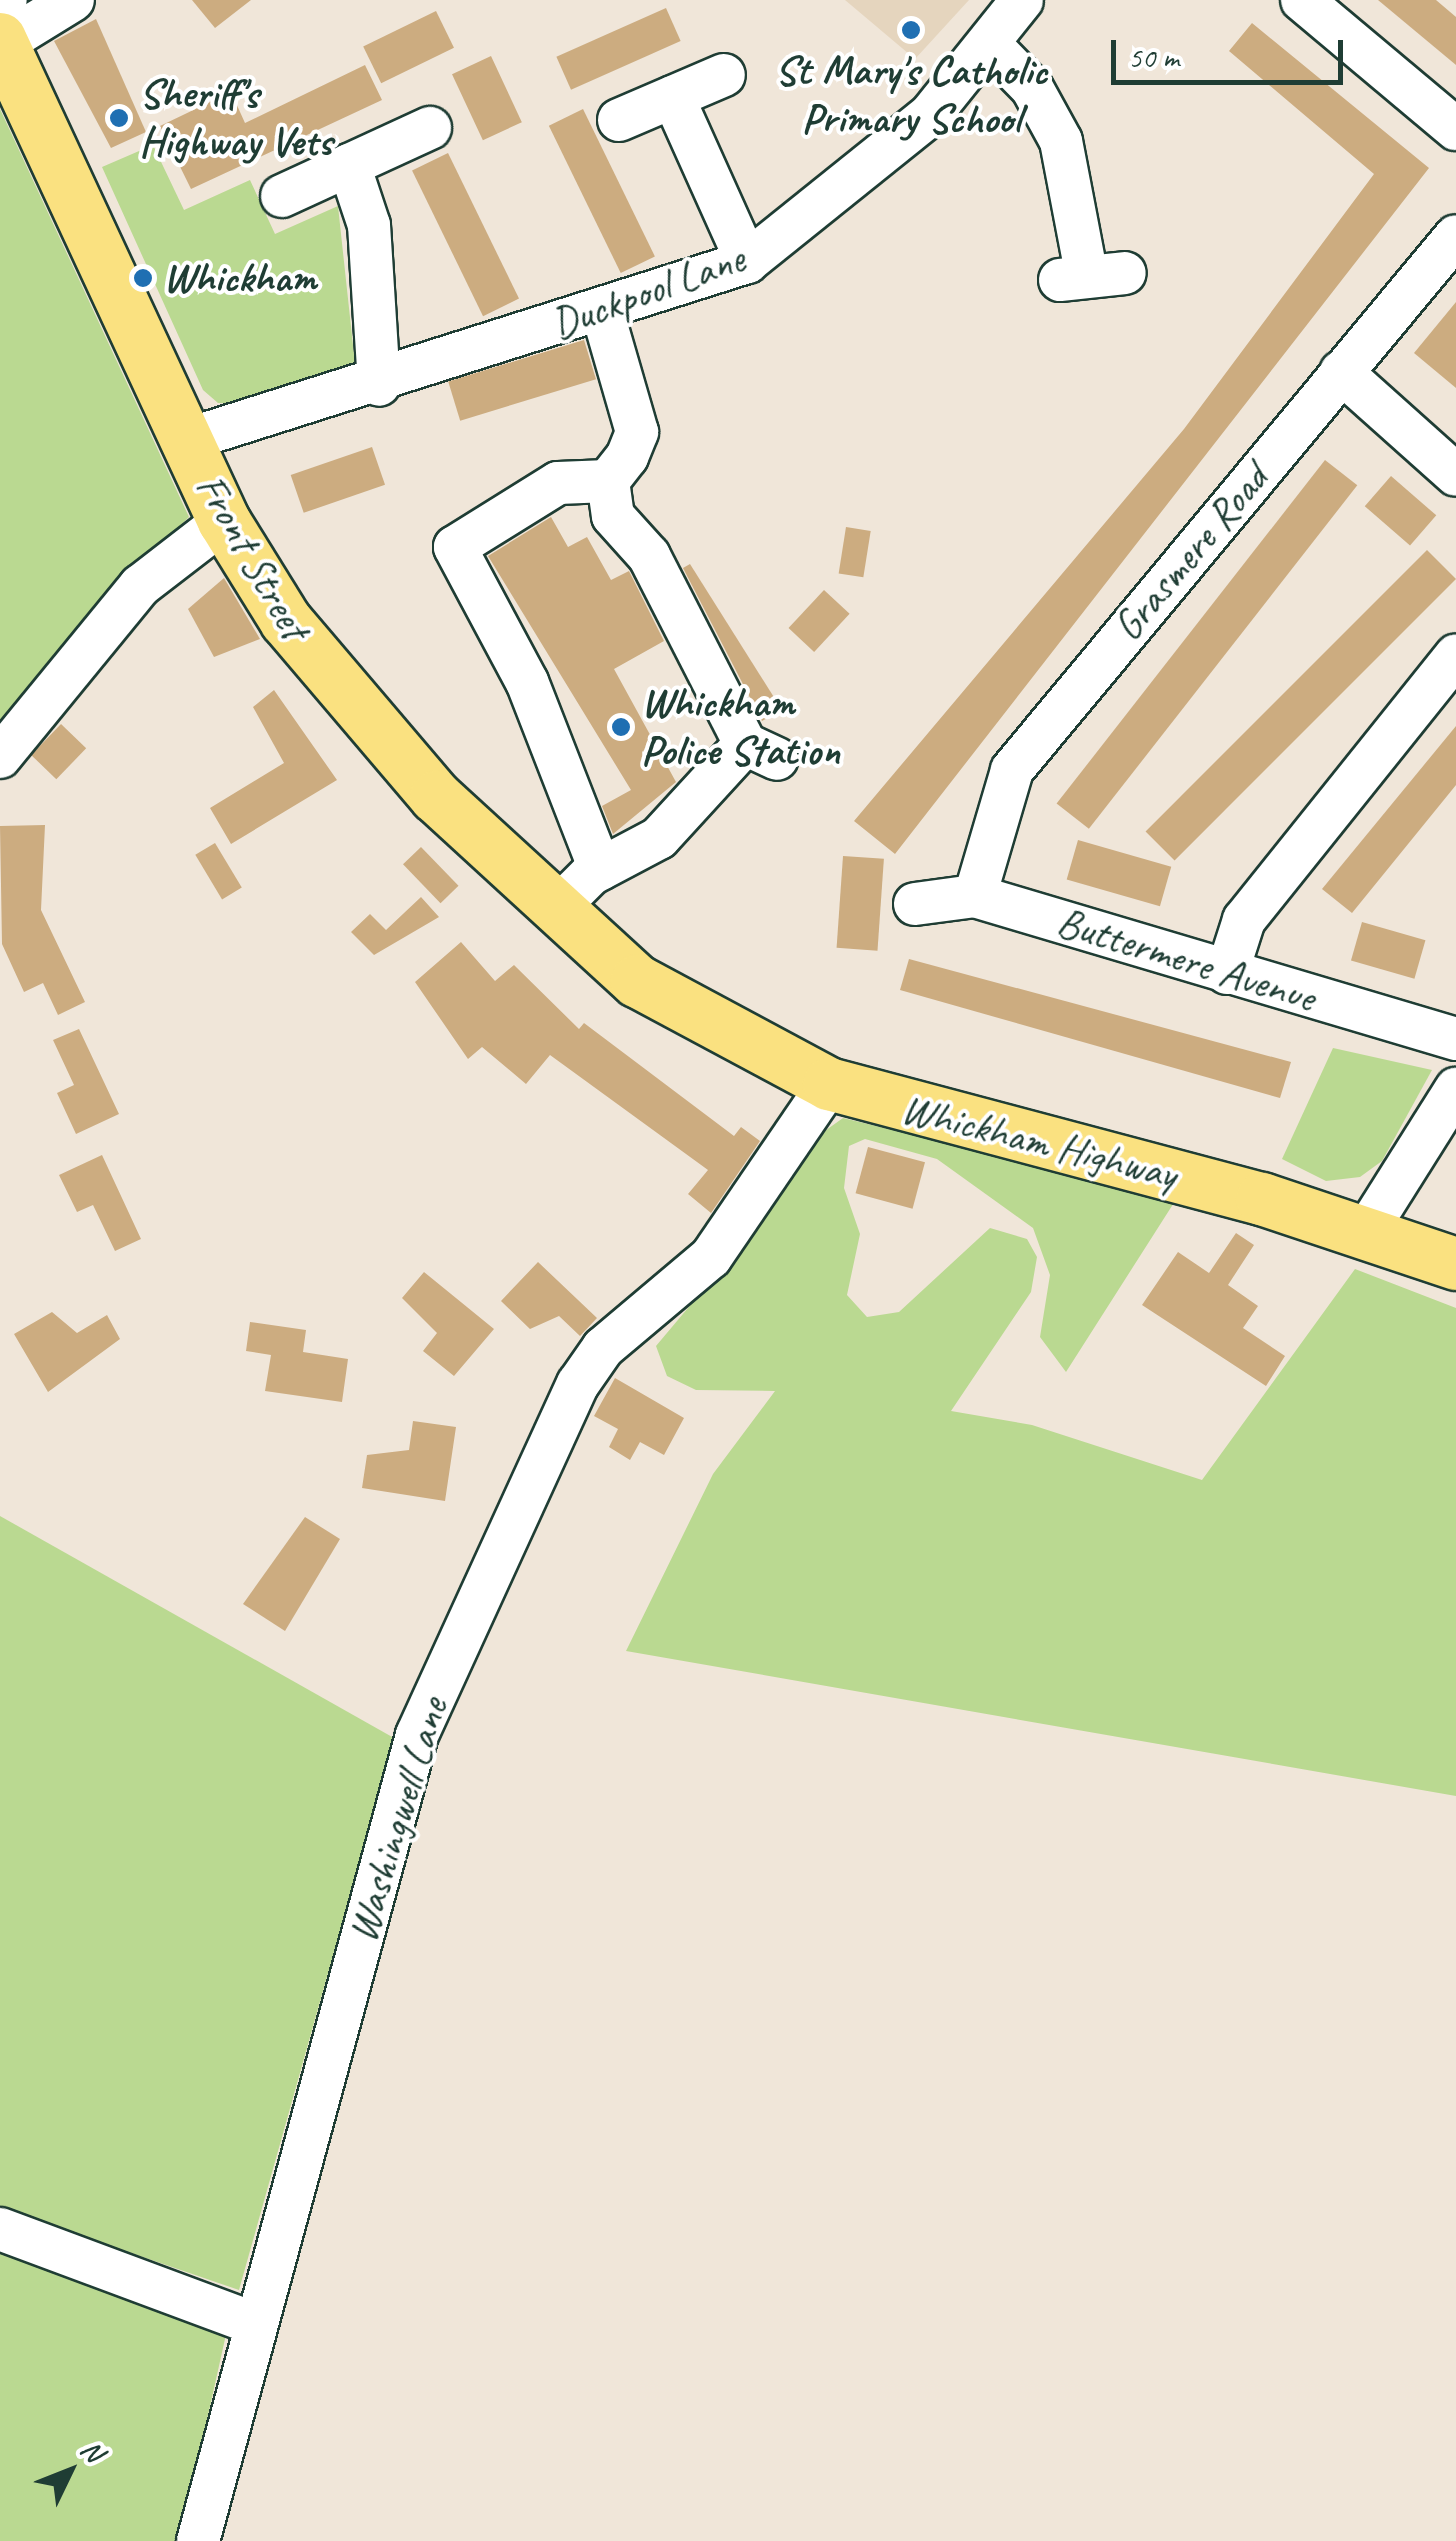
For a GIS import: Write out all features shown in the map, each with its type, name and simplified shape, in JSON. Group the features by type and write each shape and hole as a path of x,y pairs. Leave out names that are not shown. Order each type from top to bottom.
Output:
{"main road":[{"name":"Front Street","path":"2,22 224,521 344,699 554,911 638,982"},
{"name":"Whickham Highway","path":"638,982 830,1084 1262,1199 1456,1264"}],"street":[{"path":"2,22 72,0"},
{"name":"Duckpool Lane","path":"186,440 379,386 748,262 875,166 990,45 1022,0"},
{"path":"1302,0 1456,129"},
{"path":"990,45 1032,88 1060,141 1090,277"},
{"path":"619,120 724,76"},
{"path":"673,97 748,262"},
{"path":"282,196 430,128"},
{"path":"349,165 370,225 379,386"},
{"name":"Grasmere Road","path":"975,896 1012,770 1456,236"},
{"path":"554,911 600,869 659,838 761,751 649,556 613,516 608,481 637,432 602,311"},
{"path":"1342,372 1456,475"},
{"path":"600,869 527,682 455,547 558,483 608,481"},
{"path":"0,756 140,586 224,521"},
{"path":"1226,973 1244,920 1456,655"},
{"name":"Buttermere Avenue","path":"915,904 975,896 1456,1039"},
{"name":"Washingwell Lane","path":"198,2541 416,1735 538,1466 603,1348 711,1257 830,1084"},
{"path":"1364,1235 1456,1089"},
{"path":"0,2229 256,2324"}],"shaded area":[{"name":"St Mary's Catholic Primary School","path":"845,0 969,0 915,59"}],"green space":[{"path":"0,109 189,517 79,626 0,726"},
{"path":"153,145 184,210 250,180 275,234 338,206 356,373 242,404 218,403 203,390 102,167"},
{"path":"1333,1048 1432,1070 1382,1161 1360,1177 1326,1181 1282,1159"},
{"path":"843,1118 1177,1198 1066,1372 1040,1337 1050,1275 1033,1228 937,1159 865,1139 849,1146 844,1188 860,1234 847,1295 867,1317 899,1312 990,1228 1027,1239 1037,1257 1031,1292 951,1411 1032,1425 1202,1480 1355,1269 1456,1308 1456,1796 626,1651 713,1474 775,1391 696,1390 667,1376 656,1346 777,1202 808,1143"},
{"path":"0,1516 394,1738 239,2290 0,2208"},
{"path":"0,2245 227,2330 180,2541 0,2541"}],"building":[{"path":"192,0 251,0 215,28"},
{"path":"1378,0 1436,0 1456,17 1456,65"},
{"path":"666,8 681,41 571,90 556,57"},
{"path":"436,11 454,48 381,83 363,47"},
{"path":"96,19 146,132 111,148 54,41"},
{"path":"1252,23 1429,168 895,854 854,821 1184,429 1374,174 1229,51"},
{"path":"491,56 522,122 483,140 452,74"},
{"path":"365,65 382,100 191,189 160,126 231,92 245,123"},
{"path":"583,109 655,256 621,273 549,126"},
{"path":"448,153 519,299 483,316 412,171"},
{"path":"1456,302 1456,388 1414,353"},
{"path":"584,340 596,379 460,421 448,382"},
{"path":"372,447 385,485 304,513 291,475"},
{"path":"1325,460 1357,485 1089,829 1057,804"},
{"path":"1391,476 1436,515 1410,546 1365,506"},
{"name":"Whickham Police Station","path":"551,517 568,547 587,537 611,580 629,571 664,641 614,669 676,782 613,834 602,806 631,790 488,556"},
{"path":"846,527 871,531 863,577 839,573"},
{"path":"1427,550 1456,579 1175,860 1146,831"},
{"path":"690,564 782,710 762,721 683,568"},
{"path":"224,578 260,639 214,657 188,609"},
{"path":"824,590 850,614 814,652 789,628"},
{"path":"274,690 337,780 231,844 210,808 284,763 253,707"},
{"path":"61,724 86,748 56,779 31,755"},
{"path":"1456,726 1456,785 1352,913 1322,889"},
{"path":"45,825 41,910 85,1002 58,1015 43,983 24,992 2,944 0,826"},
{"path":"1078,840 1171,867 1160,906 1067,879"},
{"path":"215,843 242,888 222,899 195,855"},
{"path":"421,847 459,886 441,903 403,864"},
{"path":"843,856 884,859 877,951 837,948"},
{"path":"421,897 439,917 374,955 351,932 370,914 386,930"},
{"path":"1362,922 1425,940 1414,979 1351,960"},
{"path":"461,942 495,981 514,965 579,1029 584,1023 734,1136 741,1127 760,1141 711,1213 688,1194 708,1170 550,1055 526,1084 482,1047 468,1059 415,982"},
{"path":"909,959 1291,1062 1280,1098 900,990"},
{"path":"79,1029 119,1114 76,1134 57,1093 74,1085 53,1040"},
{"path":"868,1147 925,1162 913,1209 856,1193"},
{"path":"102,1155 141,1239 115,1251 93,1205 77,1212 59,1175"},
{"path":"1236,1233 1254,1245 1228,1285 1258,1306 1243,1328 1285,1356 1266,1386 1142,1305 1178,1252 1209,1273"},
{"path":"538,1262 597,1318 580,1336 559,1316 530,1329 501,1301"},
{"path":"424,1272 494,1329 454,1376 423,1351 437,1333 402,1298"},
{"path":"52,1312 77,1333 107,1315 120,1339 48,1392 14,1334"},
{"path":"250,1322 306,1330 303,1352 348,1359 342,1402 265,1391 271,1355 246,1351"},
{"path":"615,1378 684,1418 664,1455 640,1442 630,1460 609,1447 618,1429 594,1416"},
{"path":"413,1421 456,1427 445,1501 362,1488 367,1455 409,1450"},
{"path":"305,1517 340,1539 285,1631 243,1604"}],"place":[{"name":"St Mary's Catholic Primary School","path":"911,30"},
{"name":"Sheriff's Highway Vets","path":"119,118"},
{"name":"Whickham","path":"143,278"},
{"name":"Whickham Police Station","path":"621,727"}]}
